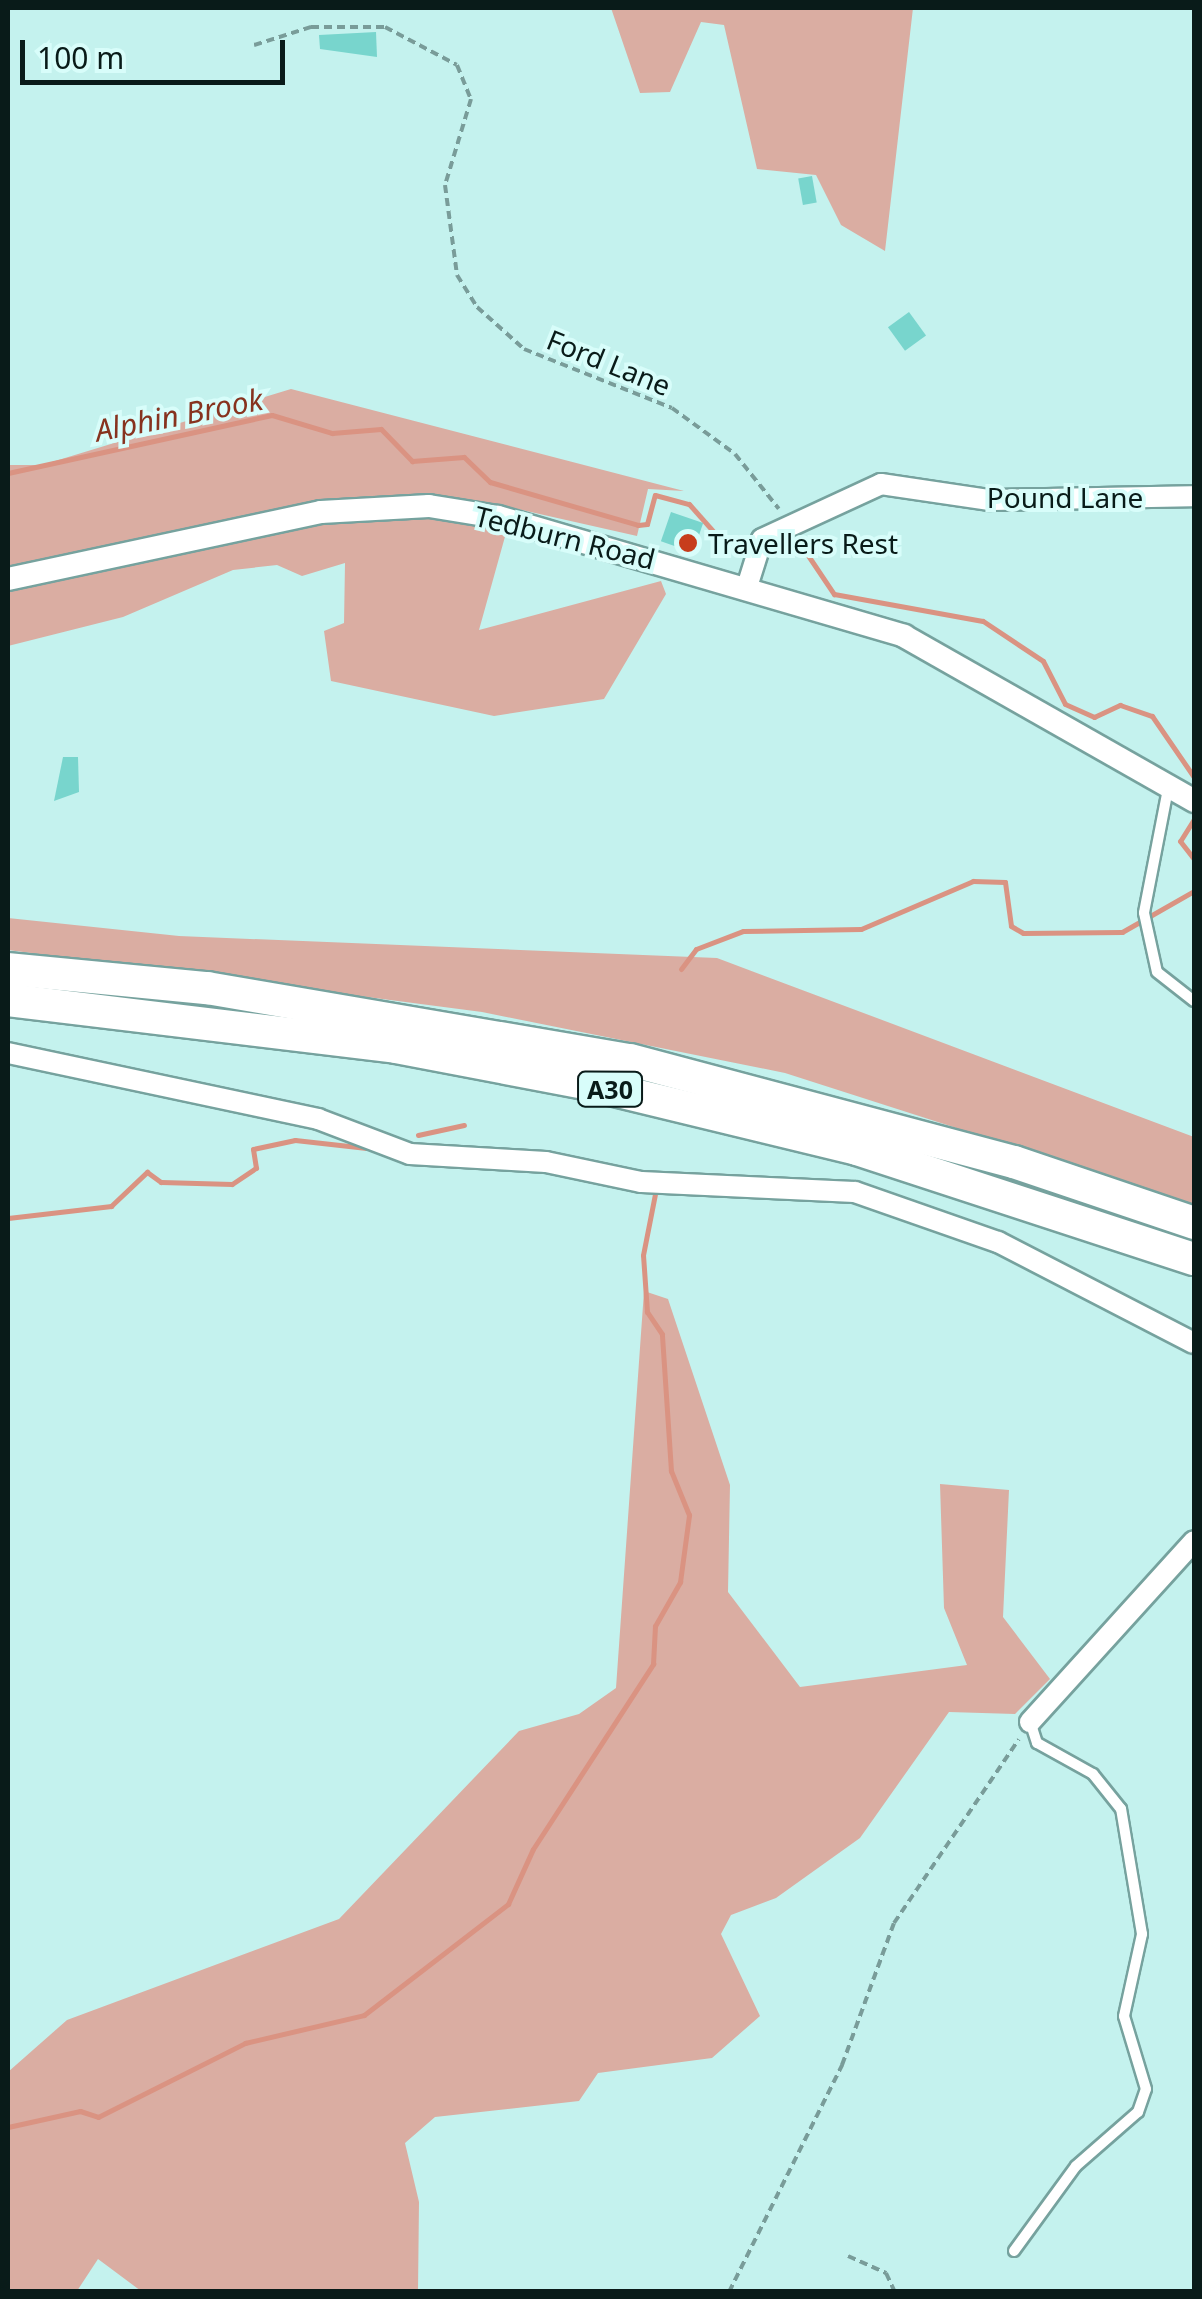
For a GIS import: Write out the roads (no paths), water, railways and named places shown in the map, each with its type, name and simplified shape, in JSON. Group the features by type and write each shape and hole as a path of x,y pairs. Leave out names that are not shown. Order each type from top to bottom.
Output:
{"highway":[{"name":"A30","path":"8,970 226,991 630,1060 1014,1162 1194,1224"},
{"name":"A30","path":"8,1000 396,1046 585,1083 857,1149 1194,1259"}],"street":[{"name":"Pound Lane","path":"746,590 762,539 881,484 990,500 1194,496"},
{"name":"Tedburn Road","path":"8,579 243,524 429,506 570,532 953,657 1183,796"},
{"path":"8,1053 318,1119 410,1154 546,1162 641,1182 855,1192 998,1242 1194,1343"},
{"path":"1030,1722 1194,1541"}],"lane":[{"path":"1183,796 1144,913 1157,972 1194,1001"},
{"path":"1014,2251 1086,2155 1138,2112 1146,2089 1124,2016 1142,1934 1121,1809 1093,1774 1037,1743 1030,1722"}],"waterway":[{"name":"Alphin Brook","path":"8,473 272,415 332,433 381,429 412,461 464,457 490,482 638,525 647,524 655,495 689,504 729,549 750,554"},
{"name":"Alphin Brook","path":"766,553 799,542 834,594 983,621 1043,661 1065,704 1094,717 1120,705 1152,716 1194,777"},
{"name":"Alphin Brook","path":"1194,819 1180,841 1194,859"},
{"path":"681,969 696,949 743,931 861,929 973,881 1005,882 1011,926 1023,933 1122,932 1194,891"},
{"path":"418,1135 464,1125"},
{"path":"8,1218 111,1206 147,1172 161,1182 232,1184 256,1168 253,1149 295,1140 367,1148"},
{"path":"8,2127 80,2111 98,2117 245,2043 364,2015 508,1904 533,1849 653,1664 655,1626 680,1582 689,1515 671,1471 662,1334 647,1312 643,1255 655,1194"}],"place":[{"name":"Travellers Rest","path":"688,543"}]}
